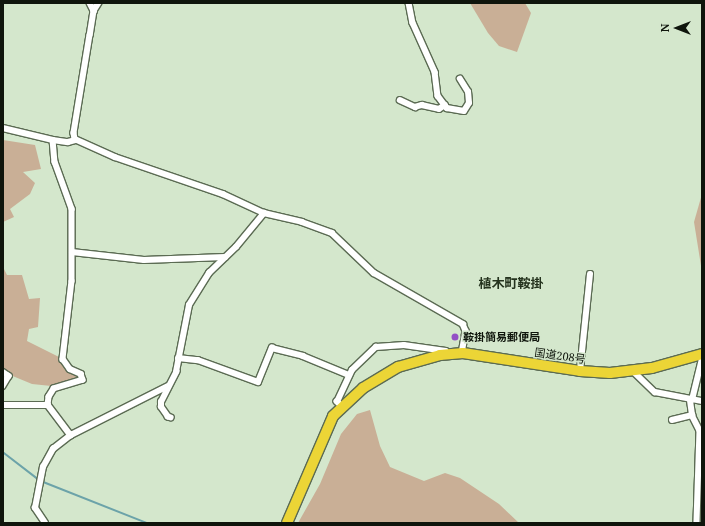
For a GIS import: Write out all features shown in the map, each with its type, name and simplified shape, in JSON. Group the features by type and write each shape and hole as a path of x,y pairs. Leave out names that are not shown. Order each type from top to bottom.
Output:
{"highway":[{"name":"国道208号","path":"287,523 323,436 342,406 380,376 398,367 440,355 463,353 580,371 634,372 702,354"}],"street":[{"path":"90,3 94,11"},
{"path":"76,140 74,133 94,11 99,3"},
{"path":"409,3 413,23 435,72 438,96 447,108 464,111 469,103 468,92 460,79"},
{"path":"400,100 415,107 422,105 439,109 445,105"},
{"path":"3,128 53,140 68,142 76,140 115,157 222,194 264,213 302,222 339,237 369,270 463,324 466,330 463,353 404,345 376,347 360,360 349,375 337,402 342,406"},
{"path":"53,140 54,162 72,209 72,252 63,359 70,369 81,374 83,380 54,389 49,397 48,405 71,435"},
{"path":"172,418 168,417 161,407 168,386 176,372 189,305 209,273 227,257 264,213"},
{"path":"72,252 144,260 227,257"},
{"path":"580,371 590,274"},
{"path":"178,358 198,360 258,382 272,348 303,356 349,375"},
{"path":"698,523 700,431 692,415 691,400 702,359"},
{"path":"3,372 9,376 3,386"},
{"path":"634,372 655,392 702,401"},
{"path":"45,523 35,508 43,467 53,449 71,435 168,386"},
{"path":"3,404 48,405"},
{"path":"672,420 692,415"}],"shaded area":[{"path":"470,3 525,3 531,13 517,52 499,46 488,33"},
{"path":"3,140 35,145 41,169 23,172 35,183 30,194 10,209 14,217 3,222"},
{"path":"702,194 702,272 694,222"},
{"path":"3,267 7,275 22,275 29,299 40,298 38,327 29,329 27,341 63,359 82,377 61,387 32,384 3,372"},
{"path":"370,410 380,446 390,467 424,481 445,473 460,478 499,504 519,523 298,523 320,484 341,434 357,414"}],"waterway":[{"path":"3,452 38,479"},
{"path":"41,481 147,523"}],"place":[{"name":"鞍掛簡易郵便局","path":"455,337"}],"district":[{"name":"植木町鞍掛","path":"511,283"}]}
